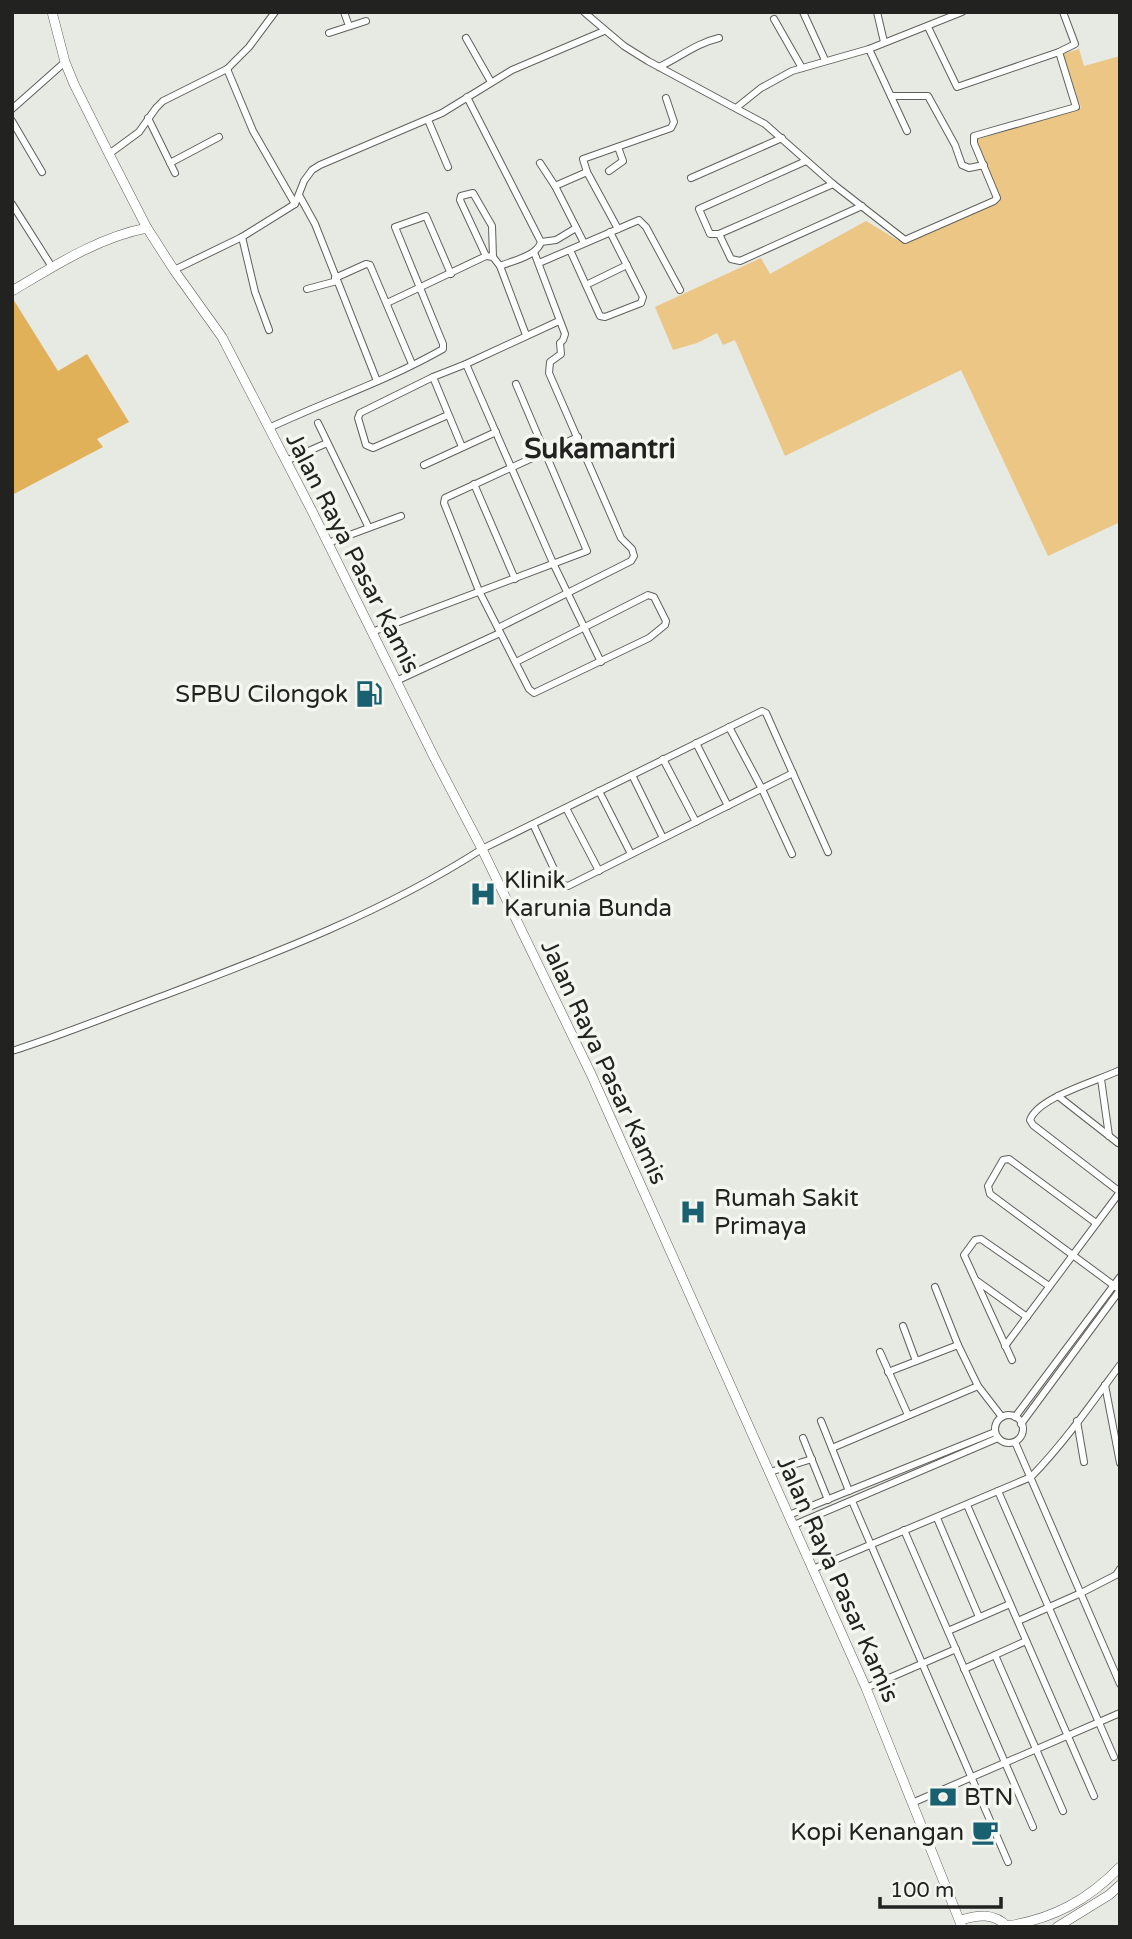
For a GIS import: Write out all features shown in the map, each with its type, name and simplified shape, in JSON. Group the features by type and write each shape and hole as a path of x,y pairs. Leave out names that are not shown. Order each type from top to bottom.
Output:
{"main road":[{"name":"Jalan Raya Pasar Kamis","path":"52,12 65,62 109,155 147,228 222,337 482,849 591,1074 866,1688 961,1923"},
{"path":"12,291 52,267 122,234 147,228"},
{"path":"961,1923 978,1915 988,1915 1008,1926 1044,1919 1072,1905 1107,1880 1120,1867"},
{"path":"1057,1927 1109,1895 1120,1885"}],"street":[{"path":"109,155 139,132 163,101 227,69 249,47 275,12"},
{"path":"344,12 349,26"},
{"path":"584,12 624,47 765,124 833,184 905,240 994,201 997,195 974,143 974,136 1076,107 1059,52"},
{"path":"803,12 825,60"},
{"path":"877,12 884,42"},
{"path":"736,108 761,88 802,68 869,49 962,12"},
{"path":"928,27 956,86 960,88 1075,44 1063,12"},
{"path":"774,19 802,68"},
{"path":"328,33 366,21"},
{"path":"174,270 242,237 295,204 312,170 320,165 428,120 512,70 604,31"},
{"path":"466,38 491,82"},
{"path":"660,67 703,42 719,38"},
{"path":"869,49 907,131"},
{"path":"12,109 65,62"},
{"path":"227,69 253,131 295,204"},
{"path":"891,96 928,96 955,145 962,165 969,169 984,165"},
{"path":"467,97 541,242 540,248 534,252 499,266"},
{"path":"618,229 583,161 673,126 666,98"},
{"path":"148,118 175,173"},
{"path":"428,120 448,167"},
{"path":"12,121 43,172"},
{"path":"170,163 219,137"},
{"path":"691,178 782,138"},
{"path":"608,171 624,161 618,146"},
{"path":"806,161 699,209 710,234 719,234 833,184"},
{"path":"540,163 555,186 583,243"},
{"path":"555,186 587,172"},
{"path":"489,257 492,226 470,192 460,198 489,257 499,266 526,335"},
{"path":"299,195 315,224 377,381"},
{"path":"12,204 52,267"},
{"path":"719,234 732,258 740,261 862,206"},
{"path":"269,428 441,351 444,346 394,229 397,226 426,216 451,274"},
{"path":"539,263 636,220 642,222 680,290"},
{"path":"541,242 556,240 576,228"},
{"path":"570,250 602,317 641,303 643,297 610,232"},
{"path":"242,237 255,292 269,330"},
{"path":"396,681 631,561 634,556 632,549 621,538 549,373 550,362 561,354 560,343 565,337 534,252"},
{"path":"387,303 489,257"},
{"path":"307,289 337,281 368,264 412,364"},
{"path":"586,285 627,265"},
{"path":"448,415 373,448 366,444 358,418 360,413 433,377 559,321"},
{"path":"466,364 553,563 601,662"},
{"path":"433,377 462,447"},
{"path":"372,632 586,551 516,384"},
{"path":"318,422 368,526"},
{"path":"424,465 496,432"},
{"path":"516,662 649,595 654,597 666,621 663,628 649,638 534,693 529,688 479,591 444,500 447,496 578,437"},
{"path":"286,461 327,443"},
{"path":"474,484 515,579"},
{"path":"328,543 401,516"},
{"path":"12,1051 72,1031 322,934 443,874 482,849 762,711 766,713 828,852"},
{"path":"729,727 792,854"},
{"path":"696,743 728,806"},
{"path":"663,759 696,822"},
{"path":"533,824 561,884 566,886 793,773"},
{"path":"632,775 663,838"},
{"path":"599,791 631,855"},
{"path":"566,808 599,871"},
{"path":"1005,1346 1120,1192 1030,1120 1034,1113 1058,1096 1120,1070"},
{"path":"1101,1080 1109,1136"},
{"path":"1058,1096 1118,1143"},
{"path":"1096,1223 1009,1159 1003,1160 988,1186 990,1194 1118,1289"},
{"path":"1012,1360 964,1256 979,1238 1049,1286"},
{"path":"1021,1424 1118,1289 1120,1277"},
{"path":"976,1280 1027,1317"},
{"path":"935,1287 978,1386 1002,1417"},
{"path":"1015,1417 1118,1289"},
{"path":"903,1326 916,1361"},
{"path":"888,1372 958,1345"},
{"path":"880,1352 908,1415"},
{"path":"813,1569 1031,1477 1058,1450 1077,1420 1120,1365"},
{"path":"1105,1385 1120,1462"},
{"path":"831,1448 978,1386"},
{"path":"1002,1417 1015,1417 1021,1424 1022,1434 1015,1442 1006,1443 997,1435 996,1423 1002,1417"},
{"path":"1077,1420 1083,1462"},
{"path":"821,1421 849,1491"},
{"path":"789,1515 997,1435"},
{"path":"794,1525 997,1435"},
{"path":"803,1438 811,1459 839,1506"},
{"path":"1015,1442 1120,1684"},
{"path":"770,1472 811,1459"},
{"path":"998,1492 1114,1757"},
{"path":"852,1501 1008,1862"},
{"path":"968,1505 1094,1796"},
{"path":"937,1518 979,1617"},
{"path":"904,1530 1033,1827"},
{"path":"1018,1621 1081,1593 1116,1575 1120,1569"},
{"path":"948,1631 1010,1604"},
{"path":"964,1669 1026,1642"},
{"path":"866,1688 956,1649"},
{"path":"995,1655 1063,1811"},
{"path":"912,1803 1120,1713"}],"shaded area":[{"path":"1079,49 1084,66 1120,56 1120,522 1048,556 961,370 785,456 735,340 723,345 717,333 697,343 673,350 655,307 761,258 770,274 866,221 904,244 1000,197 975,140 1081,108 1063,54"},
{"path":"13,299 58,371 87,354 129,422 97,439 103,447 12,495"}],"place":[{"name":"SPBU Cilongok","path":"369,694"},
{"name":"Klinik Karunia Bunda","path":"483,894"},
{"name":"Rumah Sakit Primaya","path":"693,1212"},
{"name":"BTN","path":"943,1797"},
{"name":"Kopi Kenangan","path":"985,1832"}],"district":[{"name":"Sukamantri","path":"600,448"}]}
